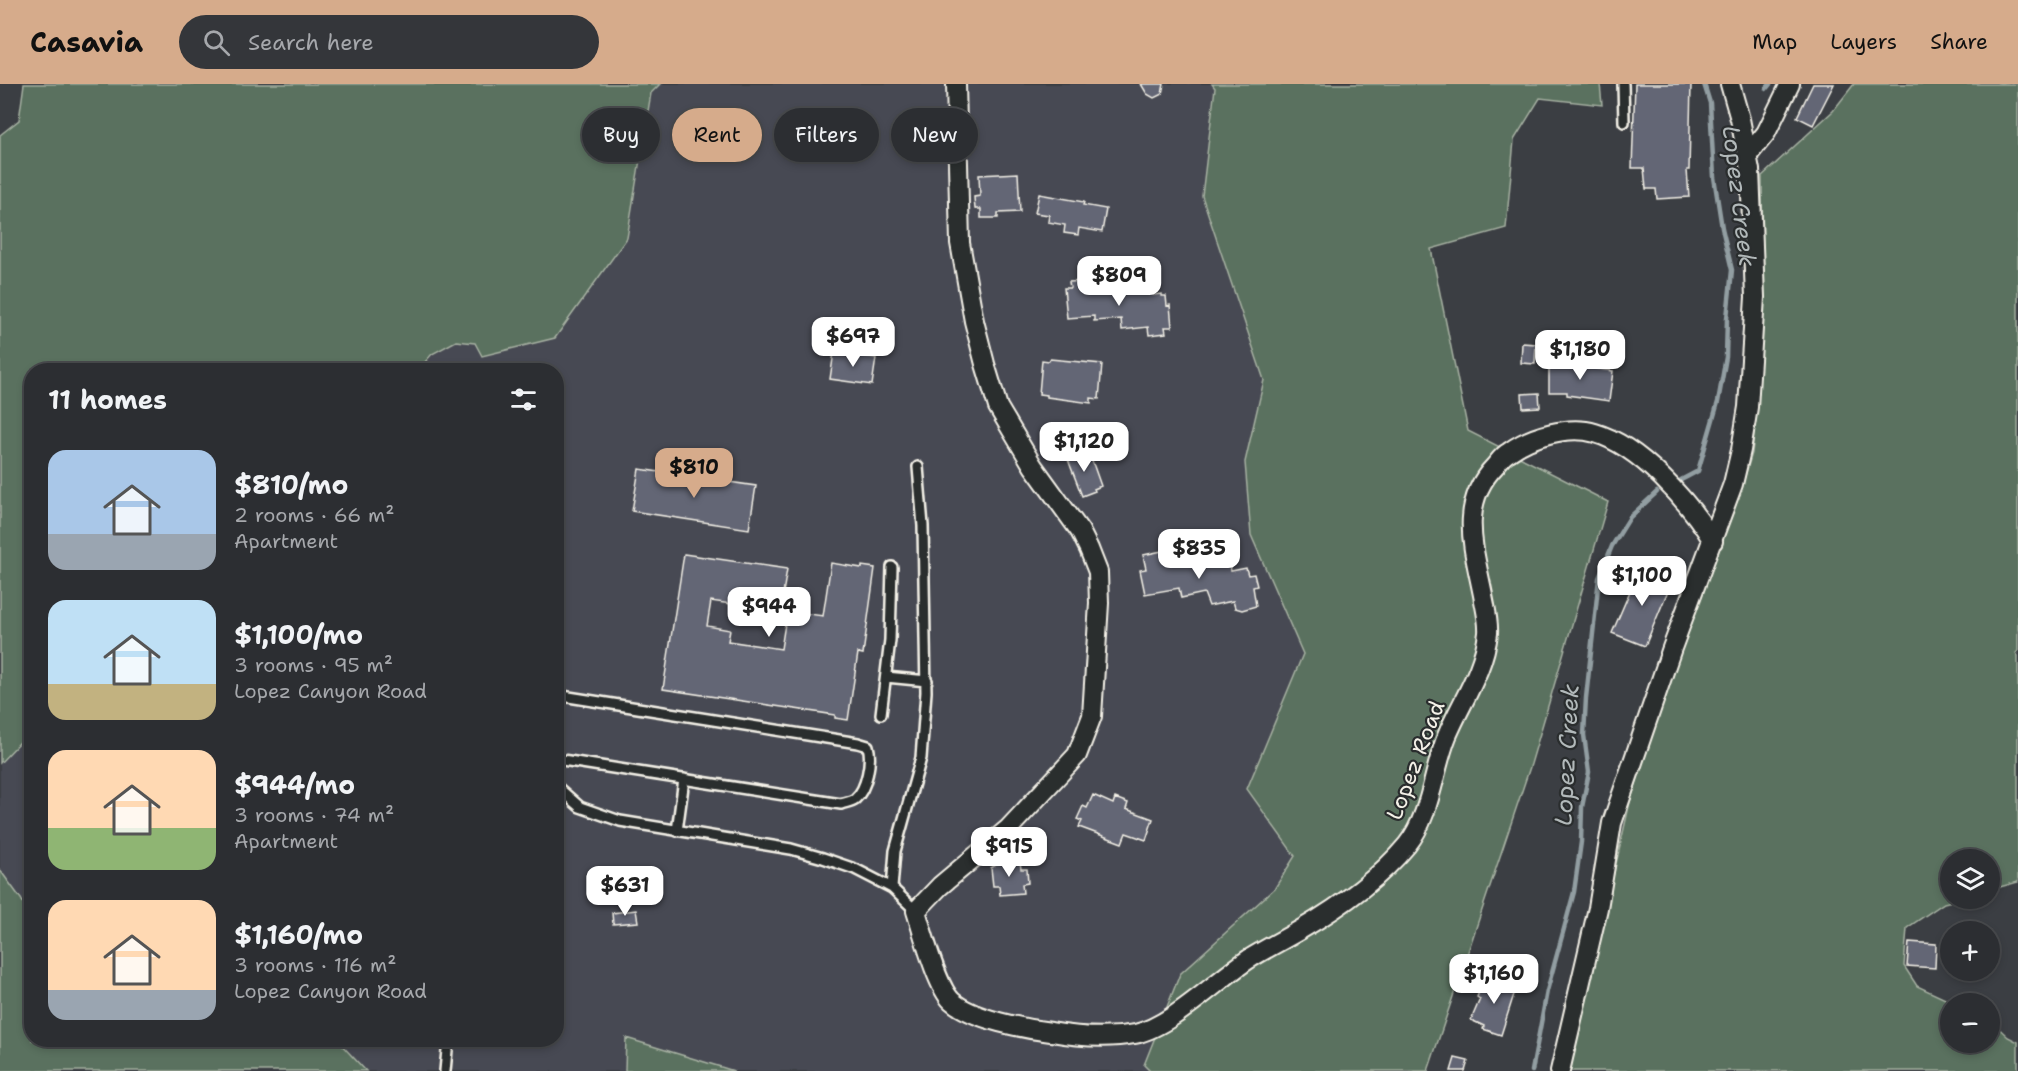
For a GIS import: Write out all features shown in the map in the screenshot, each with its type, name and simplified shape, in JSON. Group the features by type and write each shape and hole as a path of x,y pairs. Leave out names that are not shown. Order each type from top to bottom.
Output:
{"street":[{"path":"916,911 940,886 1008,829 1077,755 1092,716 1098,614 1098,572 1089,549 1080,531 1033,466 998,407 974,321 960,243 956,84"},
{"path":"1560,1071 1598,908 1612,823 1672,648 1733,484 1742,450 1748,407 1755,297 1748,155 1730,84"},
{"path":"1748,155 1766,133 1790,84"},
{"name":"Lopez Road","path":"916,911 941,985 951,1001 967,1010 1014,1027 1086,1038 1137,1034 1168,1019 1251,958 1338,906 1378,874 1408,844 1424,813 1446,737 1481,664 1486,647 1488,629 1472,540 1471,513 1476,493 1488,473 1508,452 1531,440 1575,430 1593,432 1616,441 1641,459 1687,503 1713,541"}],"lane":[{"path":"1623,84 1624,122"},
{"path":"892,888 895,851 921,758 927,681 924,526 918,467"},
{"path":"882,714 890,640 892,567"},
{"path":"886,677 927,681"},
{"path":"564,696 858,742 868,746 871,756 869,770 859,794 853,801 841,804 564,760"},
{"path":"677,831 684,779"},
{"path":"564,793 580,807 620,821 791,849 824,858 855,869 892,888 916,911"},
{"path":"445,1071 447,1047"}],"shaded area":[{"path":"660,84 1212,84 1215,87 1203,196 1264,380 1245,462 1251,535 1303,654 1247,789 1295,856 1275,888 1180,974 1144,1065 1150,1071 734,1071 626,1038 625,1071 366,1071 344,1047 564,1047 564,363 424,363 432,354 456,341 475,343 627,238 640,162 660,162 660,108 649,108 651,93"},
{"path":"24,738 24,905 0,870 0,763"}],"green space":[{"path":"24,84 660,84 651,93 649,108 582,108 582,162 640,162 627,238 555,338 482,356 475,343 456,341 432,354 424,363 24,363 24,738 0,763 0,135 19,120"},
{"path":"1212,84 1600,84 1602,105 1540,98 1514,140 1506,228 1431,249 1468,431 1608,502 1531,764 1428,1071 1150,1071 1144,1065 1180,974 1275,888 1295,856 1247,789 1303,654 1251,535 1245,462 1264,380 1202,196 1215,88"},
{"path":"1854,84 2018,84 2018,651 2016,653 2018,656 2018,882 2000,887 2000,849 1940,849 1940,906 1907,928 1904,966 1917,986 1940,997 1940,1053 2000,1053 2000,1029 2018,1042 2018,1071 1569,1071 1630,802 1671,677 1739,496 1752,453 1759,385 1763,287 1762,176 1833,111"},
{"path":"0,870 24,905 24,1047 344,1047 366,1071 0,1071"},
{"path":"626,1038 734,1071 625,1071"}],"building":[{"path":"1141,84 1164,84 1162,94 1154,98 1147,94"},
{"path":"1635,84 1691,84 1689,170 1687,170 1689,197 1657,199 1656,189 1646,189 1644,168 1632,168"},
{"path":"1813,84 1834,84 1813,125 1797,117"},
{"path":"1018,173 1020,212 998,213 998,218 981,218 981,209 975,209 974,197 980,196 979,175"},
{"path":"1039,194 1084,202 1083,205 1106,209 1102,232 1079,228 1078,235 1064,233 1065,225 1048,222 1049,215 1035,213"},
{"path":"1086,281 1087,288 1105,286 1106,293 1152,290 1153,295 1166,296 1167,306 1170,305 1172,327 1165,327 1166,333 1149,335 1148,327 1122,330 1121,319 1094,321 1094,316 1067,318 1064,288 1070,288 1069,282"},
{"path":"1522,343 1536,344 1535,364 1521,363"},
{"path":"834,352 876,358 872,385 830,379"},
{"path":"1050,359 1102,364 1099,399 1091,398 1091,403 1039,394 1042,360 1049,361"},
{"path":"1549,362 1613,371 1609,401 1567,395 1567,392 1549,392"},
{"path":"1539,393 1540,407 1523,408 1522,394"},
{"path":"1081,452 1083,458 1090,455 1101,486 1082,496 1067,457"},
{"path":"639,469 756,486 749,529 632,511"},
{"path":"1167,550 1169,560 1186,556 1188,565 1211,560 1215,567 1229,563 1231,571 1246,568 1248,575 1254,574 1257,586 1253,587 1256,606 1242,610 1235,608 1233,601 1209,606 1204,593 1181,598 1179,588 1145,594 1140,570 1146,569 1143,555"},
{"path":"684,554 787,569 780,611 711,601 707,626 730,630 728,641 781,649 787,611 823,616 831,563 875,568 863,654 858,653 848,720 835,718 835,715 663,689"},
{"path":"1640,568 1672,581 1645,646 1612,633"},
{"path":"1093,795 1113,804 1115,798 1128,803 1126,809 1153,819 1146,840 1126,833 1122,843 1079,827 1082,821 1077,819 1083,806 1087,808"},
{"path":"1004,860 1005,863 1020,862 1021,869 1027,869 1028,883 1022,884 1023,893 1000,895 999,886 993,886 991,868"},
{"path":"636,910 638,922 613,924 612,913"},
{"path":"1909,942 1936,944 1935,968 1907,966"},
{"path":"1485,976 1516,988 1501,1035 1483,1029 1484,1026 1471,1020 1480,999 1477,997"},
{"path":"1455,1058 1468,1061 1465,1071 1451,1071"}],"waterway":[{"name":"Lopez Creek","path":"1681,480 1698,471 1718,402 1726,357 1732,270 1722,228 1714,177 1710,103 1704,84"},
{"path":"1766,89 1770,84"},
{"name":"Lopez Creek","path":"1532,1071 1547,991 1574,892 1581,842 1582,807 1589,772 1584,735 1586,698 1599,578 1612,546 1630,517 1657,492"}]}
